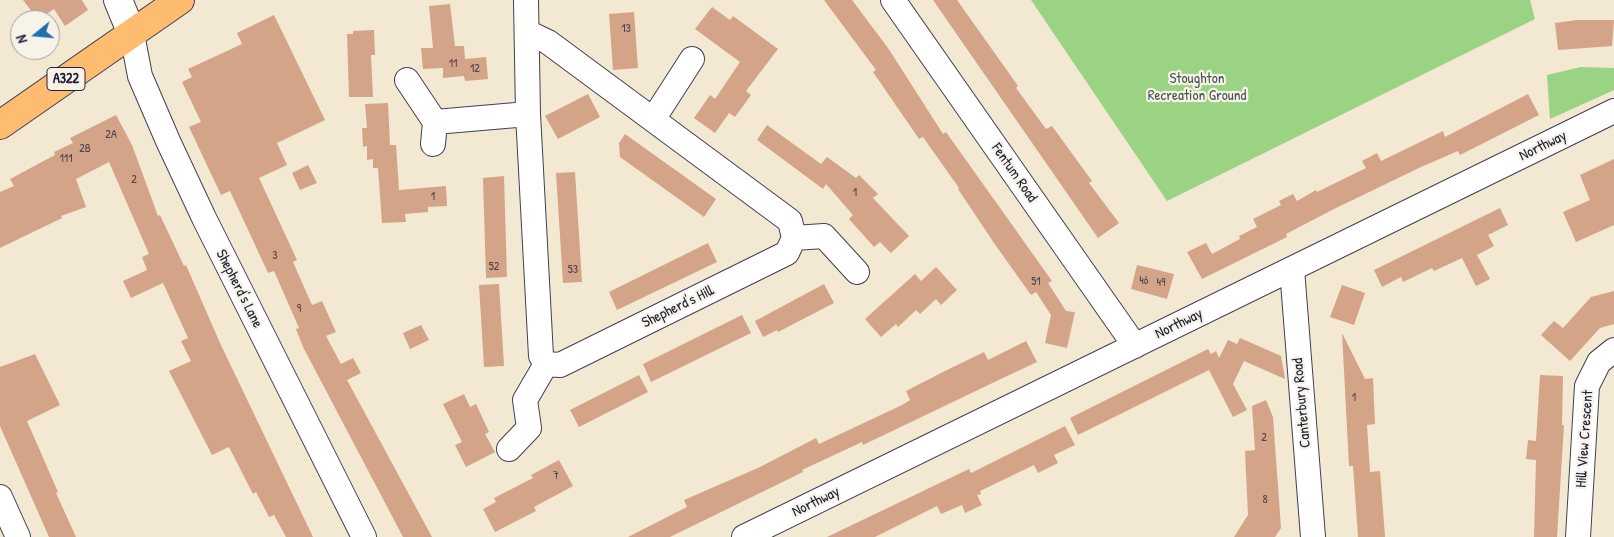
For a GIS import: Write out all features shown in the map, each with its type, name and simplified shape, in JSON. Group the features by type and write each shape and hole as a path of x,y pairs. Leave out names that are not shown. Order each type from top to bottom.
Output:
{"main road":[{"name":"A322","path":"0,124 180,0"}],"street":[{"path":"118,0 132,34"},
{"path":"509,449 528,428 526,400 546,364 541,356 528,114 526,0"},
{"name":"Fentum Road","path":"893,0 1135,346"},
{"path":"527,32 548,42 654,118 790,221 794,238 824,236 857,272"},
{"name":"Shepherd's Lane","path":"132,34 140,76 168,141 204,218 364,537"},
{"path":"654,118 692,60"},
{"path":"407,80 434,133 528,114"},
{"name":"Northway","path":"744,537 1614,111"},
{"name":"Shepherd's Hill","path":"546,364 560,365 787,253 794,238"},
{"name":"Canterbury Road","path":"1292,269 1313,537"},
{"name":"Hill View Crescent","path":"1578,537 1587,386 1599,362 1614,350"},
{"path":"0,497 18,537"}],"green space":[{"name":"Stoughton Recreation Ground","path":"1031,0 1530,0 1535,19 1167,201"},
{"path":"1581,67 1614,68 1614,90 1550,119 1547,75"}],"building":[{"path":"23,0 82,0 88,10 65,26 60,18 60,10 30,10"},
{"path":"824,0 852,0 888,48 943,134 946,132 1052,281 1048,283 1066,311 1075,312 1067,348 1045,343 1051,315 1036,292 1031,295 994,243 959,188 923,137 919,139 873,72 876,70"},
{"path":"933,0 957,0 1018,86 1016,88 1046,129 1052,126 1092,181 1089,183 1119,223 1098,238"},
{"path":"450,4 455,46 464,46 465,59 486,57 488,79 465,81 464,76 443,78 443,68 423,69 421,48 433,48 429,6"},
{"path":"712,7 730,20 733,16 778,49 746,91 751,95 735,117 729,113 715,133 694,118 710,95 715,99 740,62 695,29"},
{"path":"634,12 638,68 613,70 609,14"},
{"path":"274,15 325,120 277,143 287,165 259,178 297,260 293,262 312,305 322,301 336,332 326,336 341,364 353,358 361,373 347,380 432,537 403,537 303,347 296,329 299,328 274,271 268,273 230,191 221,195 189,127 201,122 182,82 192,77 188,69 242,44 237,33"},
{"path":"1577,20 1614,20 1612,46 1558,50 1555,23"},
{"path":"374,30 375,55 371,55 373,97 349,97 347,34 353,34 353,31"},
{"path":"588,94 600,117 558,139 545,116"},
{"path":"1528,94 1539,115 1460,155 1458,151 1334,209 1286,234 1287,237 1202,279 1187,252 1206,243 1212,254 1240,239 1239,236 1257,227 1253,219 1281,205 1279,201 1293,194 1297,201 1316,190 1317,192 1366,168 1362,161 1377,153 1381,161 1443,131 1445,137"},
{"path":"388,103 390,145 396,145 399,190 446,186 447,206 428,207 428,212 405,214 406,222 382,223 378,168 373,168 373,159 367,160 367,146 363,147 362,128 367,128 365,104"},
{"path":"116,115 132,145 158,216 160,215 184,266 186,265 220,343 313,537 286,537 274,515 269,517 256,492 253,494 229,447 212,455 169,371 191,361 181,341 188,338 163,283 131,298 123,281 147,270 142,257 149,254 109,162 76,179 86,207 61,216 62,218 0,248 0,192 14,186 10,179 55,155 54,152 73,143 70,138"},
{"path":"767,125 821,164 827,157 856,178 859,175 878,194 873,198 909,236 891,253 880,242 874,247 849,219 853,215 826,184 823,189 757,140"},
{"path":"625,134 716,199 704,217 620,157 619,143"},
{"path":"1614,159 1614,225 1576,242 1563,212 1590,200 1580,175"},
{"path":"308,165 317,183 300,190 292,173"},
{"path":"575,172 582,282 563,283 556,173"},
{"path":"504,176 507,277 486,278 483,178"},
{"path":"1500,208 1508,225 1488,235 1494,246 1477,255 1490,279 1476,286 1462,258 1434,271 1432,268 1403,282 1401,277 1382,287 1374,270"},
{"path":"708,243 717,262 617,310 609,292"},
{"path":"1137,265 1174,274 1167,299 1131,289"},
{"path":"936,267 957,290 941,305 936,299 920,314 916,310 898,327 896,324 881,337 865,319 915,274 921,281"},
{"path":"499,284 504,366 484,367 479,285"},
{"path":"824,284 834,303 778,332 777,330 763,337 755,321"},
{"path":"1342,285 1365,293 1354,325 1330,317"},
{"path":"1614,291 1614,324 1600,328 1570,361 1541,335 1554,321 1563,328 1591,297"},
{"path":"742,315 751,333 651,382 643,364"},
{"path":"421,325 429,340 410,349 403,333"},
{"path":"1342,333 1365,379 1373,378 1375,424 1367,425 1370,472 1380,471 1385,537 1358,537 1353,466 1349,466"},
{"path":"1240,338 1281,356 1285,379 1244,361 1233,384 1247,410 1233,417 1209,370 1078,435 1070,418 1208,349 1211,354 1216,351 1219,358 1228,340 1237,344"},
{"path":"1026,341 1037,362 863,445 862,442 802,470 803,472 670,537 628,537 687,507 684,500 760,467 816,438 819,444 902,405 910,400 906,391 945,371 984,352 988,360"},
{"path":"35,354 60,405 27,421 76,537 49,537 0,426 0,367"},
{"path":"639,375 648,392 579,427 570,410"},
{"path":"1540,375 1563,376 1562,425 1564,425 1557,537 1534,537 1536,460 1526,459 1528,440 1536,441"},
{"path":"464,394 470,407 476,404 489,432 485,434 495,452 466,467 455,445 462,442 443,404"},
{"path":"1266,400 1273,417 1281,528 1275,537 1234,537 1248,515 1245,451 1255,450 1252,406"},
{"path":"1065,426 1075,445 1054,455 1058,463 1038,473 1034,465 980,491 981,494 977,495 982,505 965,513 962,505 941,514 937,506 875,537 827,537 969,469 971,473"},
{"path":"559,460 573,486 534,507 536,511 495,532 483,509 496,502 494,498 533,478 531,475"}]}
